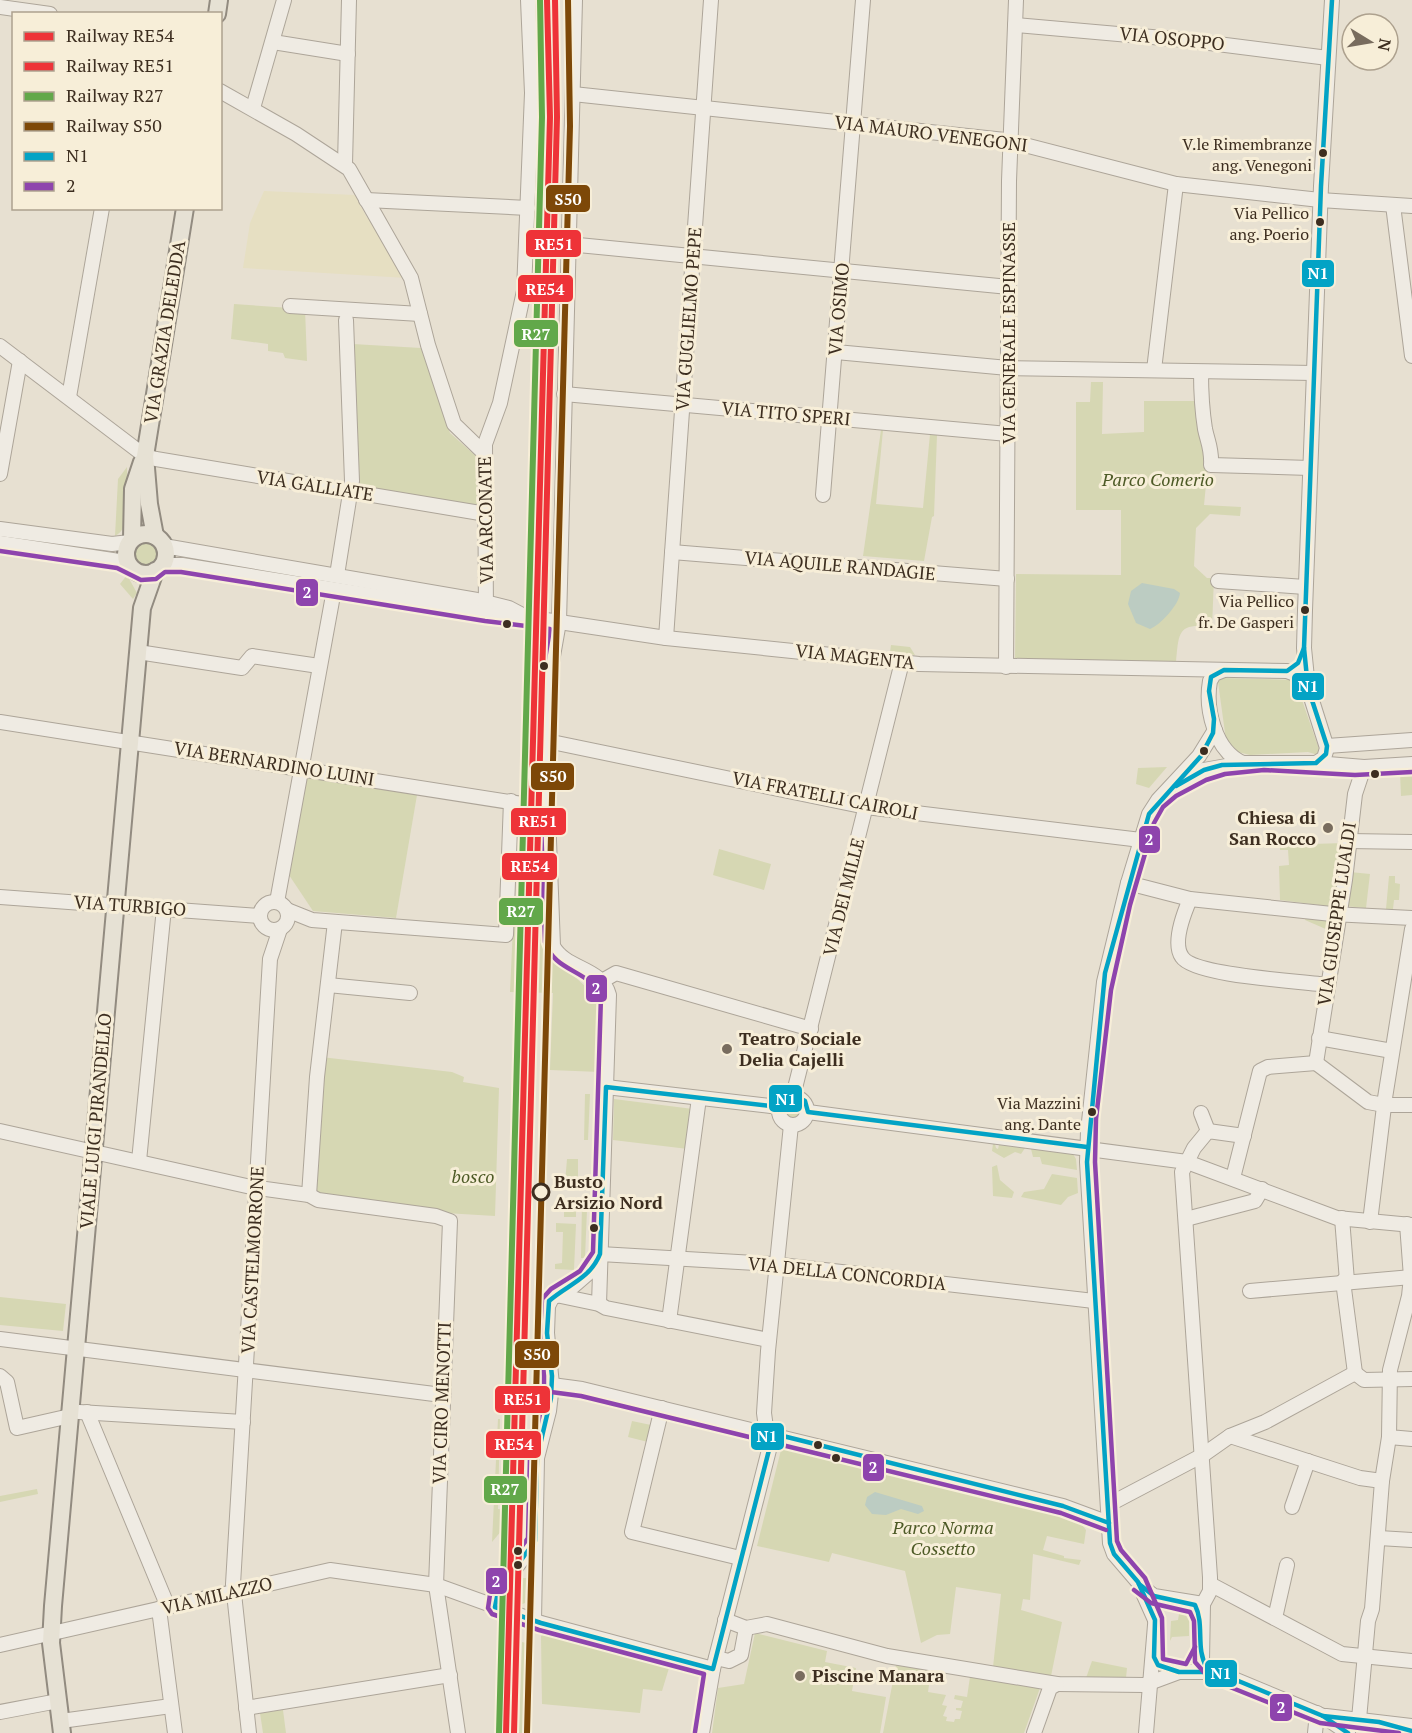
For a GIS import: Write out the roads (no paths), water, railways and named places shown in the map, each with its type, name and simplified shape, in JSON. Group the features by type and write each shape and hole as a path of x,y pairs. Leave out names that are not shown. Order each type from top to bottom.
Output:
{"main road":[{"name":"VIA GRAZIA DELEDDA","path":"131,541 133,489 145,456 185,210"},
{"name":"VIA GRAZIA DELEDDA","path":"145,456 148,504 160,541"},
{"path":"141,534 160,541 166,555 159,568 146,573 133,568 126,555 131,541 141,534"},
{"name":"VIALE LUIGI PIRANDELLO","path":"133,568 142,608"},
{"name":"VIALE LUIGI PIRANDELLO","path":"61,1727 51,1634 76,1413 76,1348 142,608 159,568"}],"street":[{"path":"253,108 284,0"},
{"path":"345,164 349,0"},
{"name":"VIA ARCONATE","path":"486,608 484,453 486,439 501,400 523,295 532,93 528,0"},
{"path":"575,0 559,622 547,690 548,808 553,946 565,960 602,981 608,991 609,1000 600,1254 603,1306"},
{"name":"VIA GUGLIELMO PEPE","path":"666,638 711,0"},
{"name":"VIA OSIMO","path":"824,495 863,0"},
{"name":"VIA GENERALE ESPINASSE","path":"1006,667 1010,141 1016,0"},
{"path":"1316,763 1326,756 1326,746 1308,688 1304,648 1305,587 1320,200 1332,0"},
{"path":"0,7 36,12"},
{"name":"VIA OSOPPO","path":"1015,25 1186,40 1328,58"},
{"path":"273,42 348,54"},
{"path":"222,92 253,108 345,164 411,278 454,424 484,453"},
{"name":"VIA MAURO VENEGONI","path":"573,94 1010,141 1176,184 1320,200 1412,206"},
{"path":"1154,370 1176,184"},
{"path":"366,200 528,208"},
{"path":"1393,205 1412,356"},
{"path":"69,398 102,210"},
{"path":"568,244 1009,287"},
{"path":"290,306 420,314"},
{"path":"337,575 351,492 346,320"},
{"path":"0,346 145,456"},
{"path":"836,352 1008,368 1313,373"},
{"path":"0,474 20,361"},
{"path":"1201,372 1201,400 1206,431 1212,447 1211,465 1310,468"},
{"name":"VIA TITO SPERI","path":"564,394 1008,434"},
{"name":"VIA GALLIATE","path":"145,456 486,514"},
{"path":"0,529 112,544 131,541"},
{"name":"VIA MAGENTA","path":"160,541 337,575 486,608 517,618 526,617 666,638 902,662 1006,667 1287,671"},
{"path":"0,543 119,561 133,568"},
{"name":"VIA AQUILE RANDAGIE","path":"672,552 1007,579"},
{"name":"VIA MAGENTA","path":"159,568 182,565 334,590 486,608"},
{"path":"1218,581 1305,587"},
{"path":"334,590 301,769 282,906 288,919 280,929 266,928 260,916 267,904 282,906 306,918 335,922 506,935 511,801"},
{"path":"1287,671 1298,663 1304,648"},
{"path":"138,652 242,668 252,656 319,666"},
{"name":"VIA DEI MILLE","path":"794,1096 902,662"},
{"path":"1186,669 1200,674 1209,688"},
{"path":"1224,670 1211,677 1209,688 1215,729 1226,753 1243,763"},
{"path":"1287,671 1300,676 1308,688"},
{"name":"VIA BERNARDINO LUINI","path":"0,722 548,808"},
{"path":"1198,1603 1152,1595 1139,1584 1112,1552 1094,1300 1087,1148 1105,974 1141,840 1153,808 1199,756 1215,729"},
{"path":"1326,746 1412,740"},
{"name":"VIA FRATELLI CAIROLI","path":"547,741 866,807 1141,840"},
{"name":"VIA GIUSEPPE LUALDI","path":"1316,1063 1356,787 1364,767 1362,757 1365,749 1384,743"},
{"path":"1168,792 1204,770 1243,763 1316,763 1364,767 1412,764"},
{"path":"1349,841 1412,842"},
{"path":"1128,883 1190,899 1338,914 1412,918"},
{"name":"VIA TURBIGO","path":"0,897 260,916"},
{"path":"1190,899 1179,939 1180,956 1189,964 1207,970 1327,986"},
{"path":"139,1161 164,908"},
{"path":"0,1131 257,1188 309,1195 317,1077 335,922"},
{"name":"VIA CASTELMORRONE","path":"249,1733 233,1593 270,959 280,929"},
{"path":"1370,1222 1392,1051 1408,983 1412,929"},
{"path":"602,981 616,973 811,1029"},
{"path":"328,985 410,993"},
{"path":"1320,1038 1392,1051"},
{"path":"1233,1178 1262,1070 1316,1063 1368,1102 1384,1105 1412,1105"},
{"path":"606,1087 779,1107"},
{"path":"779,1107 785,1099 794,1096 805,1101 808,1112 804,1121 791,1125"},
{"path":"669,1321 699,1098"},
{"path":"779,1107 782,1119 791,1125"},
{"path":"808,1112 1187,1162 1342,1218 1409,1224 1412,1277 1406,1333 1389,1374 1389,1437 1382,1481 1358,1726"},
{"path":"1201,1113 1208,1131"},
{"path":"702,1733 714,1664 769,1450 764,1413 769,1340 791,1125"},
{"path":"1208,1131 1244,1136"},
{"path":"1208,1131 1182,1172 1210,1584 1198,1603 1202,1619 1204,1665 1214,1672 1320,1715 1358,1726 1393,1724 1412,1726"},
{"path":"1186,1219 1255,1201 1262,1189"},
{"name":"VIA CIRO MENOTTI","path":"309,1195 318,1200 436,1216 450,1221 436,1585 458,1733"},
{"path":"1342,1218 1345,1281 1355,1372 1364,1380 1389,1374 1412,1379"},
{"path":"534,1620 537,1458 549,1411 552,1385 547,1333 548,1306 556,1295 570,1289 592,1270 600,1254"},
{"name":"VIA DELLA CONCORDIA","path":"600,1254 679,1257 777,1265 1094,1300"},
{"path":"1250,1291 1412,1277"},
{"path":"556,1295 669,1321 769,1340"},
{"path":"0,1339 442,1395"},
{"path":"1108,1505 1203,1455 1230,1436 1265,1422 1355,1372"},
{"path":"0,1376 7,1382 16,1428 76,1413 243,1422"},
{"path":"552,1385 582,1389 768,1432 1063,1506 1109,1523"},
{"path":"662,1408 632,1532 740,1558"},
{"path":"76,1413 112,1477 163,1608 175,1733"},
{"path":"1230,1436 1360,1478 1382,1481"},
{"path":"1389,1437 1412,1439"},
{"path":"1292,1507 1308,1461"},
{"path":"1378,1538 1412,1540"},
{"path":"495,1607 498,1592 535,1541"},
{"path":"1275,1618 1287,1565"},
{"path":"518,1567 530,1570 534,1579"},
{"name":"VIA MILAZZO","path":"0,1645 330,1570 436,1585 534,1620 714,1664"},
{"path":"1139,1584 1155,1620"},
{"path":"1210,1584 1342,1654 1412,1661"},
{"path":"1146,1733 1154,1657 1155,1620 1159,1606 1172,1599"},
{"path":"508,1733 512,1613"},
{"path":"725,1620 746,1628 767,1624 915,1661 1057,1683 1150,1684 1184,1672 1196,1664 1202,1650"},
{"path":"714,1664 741,1656 746,1628"},
{"path":"1154,1657 1161,1667 1184,1672 1214,1672"},
{"path":"246,1708 450,1675"},
{"path":"1034,1733 1050,1688 1057,1683"},
{"path":"0,1712 58,1701"},
{"path":"61,1727 171,1706"},
{"path":"1315,1733 1320,1715"},
{"path":"1320,1715 1348,1733"},
{"path":"1393,1724 1412,1731"}],"rail line":[{"name":"R27","path":"499,1733 542,117 540,0"},
{"name":"RE54","path":"506,1733 550,117 547,0"},
{"name":"RE51","path":"514,1733 557,117 555,0"},
{"name":"S50","path":"527,1733 570,126 568,0"}],"place":[{"name":"V.le Rimembranze ang. Venegoni","path":"1323,153"},
{"name":"Via Pellico ang. Poerio","path":"1320,222"},
{"name":"Via Pellico fr. De Gasperi","path":"1305,610"},
{"name":"Chiesa di San Rocco","path":"1328,828"},
{"name":"Teatro Sociale Delia Cajelli","path":"727,1049"},
{"name":"Via Mazzini ang. Dante","path":"1092,1112"},
{"name":"Busto Arsizio Nord","path":"541,1192"},
{"name":"Piscine Manara","path":"800,1676"}],"park label":[{"name":"Parco Comerio","path":"1158,480"},
{"name":"bosco","path":"473,1177"},
{"name":"Parco Norma Cossetto","path":"943,1538"}]}
